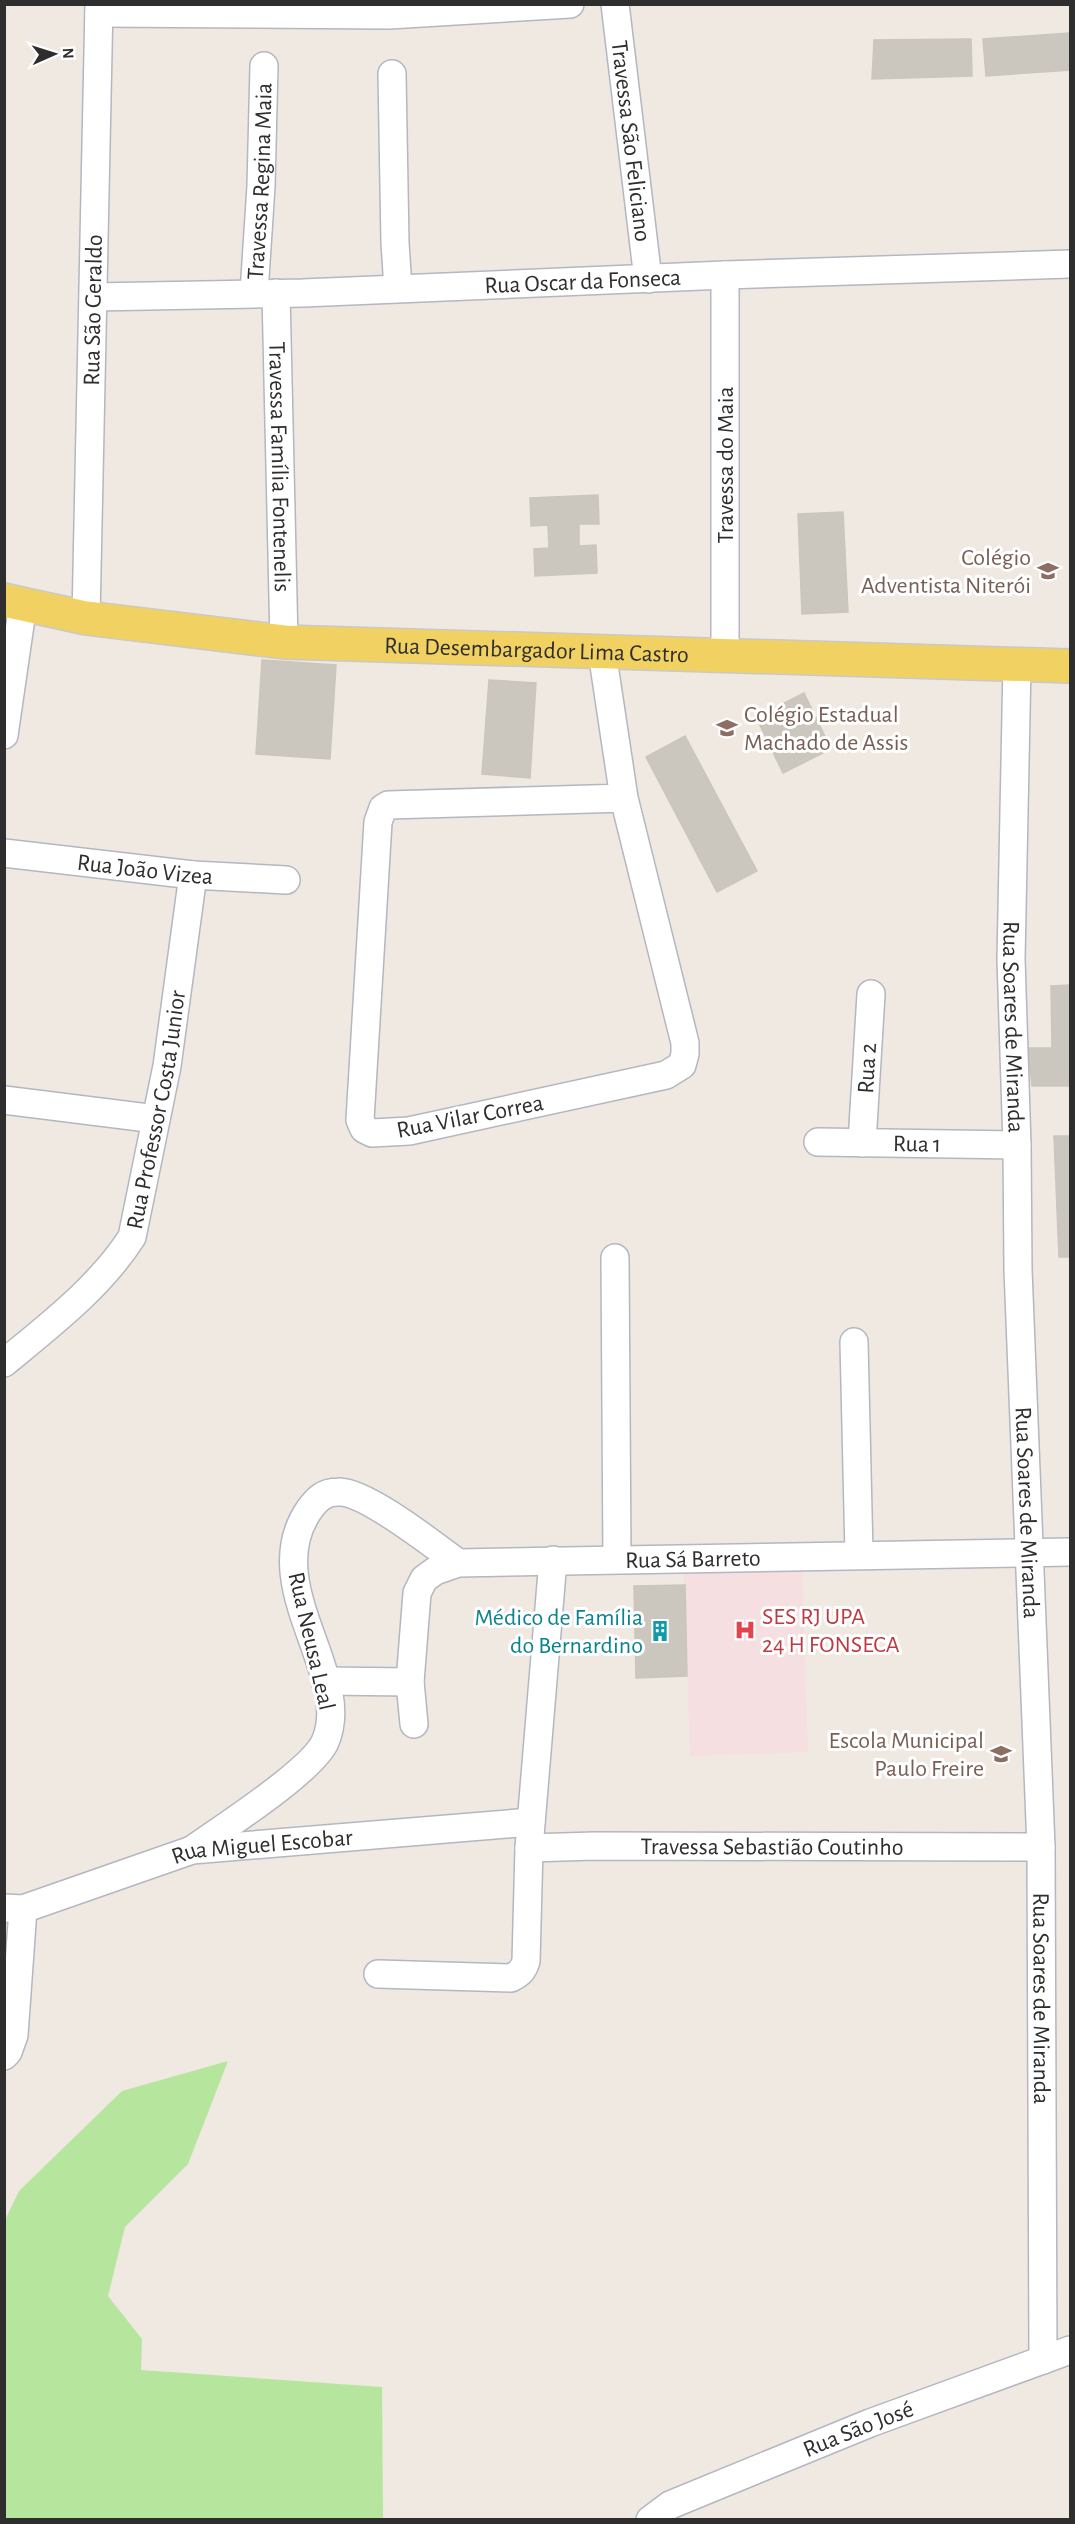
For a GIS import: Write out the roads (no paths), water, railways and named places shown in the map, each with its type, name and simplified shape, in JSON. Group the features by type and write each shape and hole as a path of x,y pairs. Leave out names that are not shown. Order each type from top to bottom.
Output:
{"main road":[{"name":"Rua Desembargador Lima Castro","path":"14,602 86,618 284,642 1071,666"}],"street":[{"path":"99,9 389,15 570,4"},
{"name":"Travessa São Feliciano","path":"615,4 648,279"},
{"name":"Rua São Geraldo","path":"86,618 99,9"},
{"name":"Travessa Regina Maia","path":"264,66 261,186 265,293"},
{"path":"392,74 391,109 398,288"},
{"name":"Rua Oscar da Fonseca","path":"94,297 1071,264"},
{"name":"Travessa do Maia","path":"725,275 725,654"},
{"name":"Travessa Família Fontenelis","path":"265,293 284,642"},
{"path":"4,735 14,602"},
{"name":"Rua Vilar Correa","path":"602,652 624,798 685,1043 682,1065 666,1075 409,1131 372,1133 364,1129 360,1120 378,822 383,808 388,805 624,798"},
{"name":"Rua Soares de Miranda","path":"1017,665 1011,959 1017,1145 1018,1270 1041,1847 1043,2360"},
{"name":"Rua João Vizea","path":"4,853 193,875 286,880"},
{"name":"Rua Professor Costa Junior","path":"4,1363 73,1304 118,1259 132,1237 167,1066 193,875"},
{"name":"Rua 2","path":"862,1143 871,994"},
{"path":"4,1100 156,1119"},
{"name":"Rua 1","path":"818,1142 1017,1145"},
{"path":"615,1258 616,1558"},
{"path":"854,1342 859,1554"},
{"name":"Rua Neusa Leal","path":"192,1850 306,1765 324,1744 330,1723 326,1681 301,1608 294,1566 297,1539 306,1515 317,1499 333,1492 353,1494 415,1532 458,1563"},
{"name":"Rua Sá Barreto","path":"414,1724 410,1682 417,1593 424,1579 435,1571 458,1563 616,1558 1071,1552"},
{"path":"378,1974 511,1978 524,1969 530,1835 553,1560"},
{"path":"326,1681 410,1682"},
{"name":"Travessa Sebastião Coutinho","path":"530,1835 595,1846 1041,1847"},
{"name":"Rua Miguel Escobar","path":"14,1908 192,1850 530,1835"},
{"path":"4,2056 14,2036 14,1908"},
{"name":"Rua São José","path":"650,2520 670,2505 870,2422 1071,2350"}],"place":[{"name":"Colégio Adventista Niterói","path":"1048,571"},
{"name":"Colégio Estadual Machado de Assis","path":"727,728"},
{"name":"SES RJ UPA 24 H FONSECA","path":"745,1630"},
{"name":"Médico de Família do Bernardino","path":"660,1631"},
{"name":"Escola Municipal Paulo Freire","path":"1001,1754"}]}
